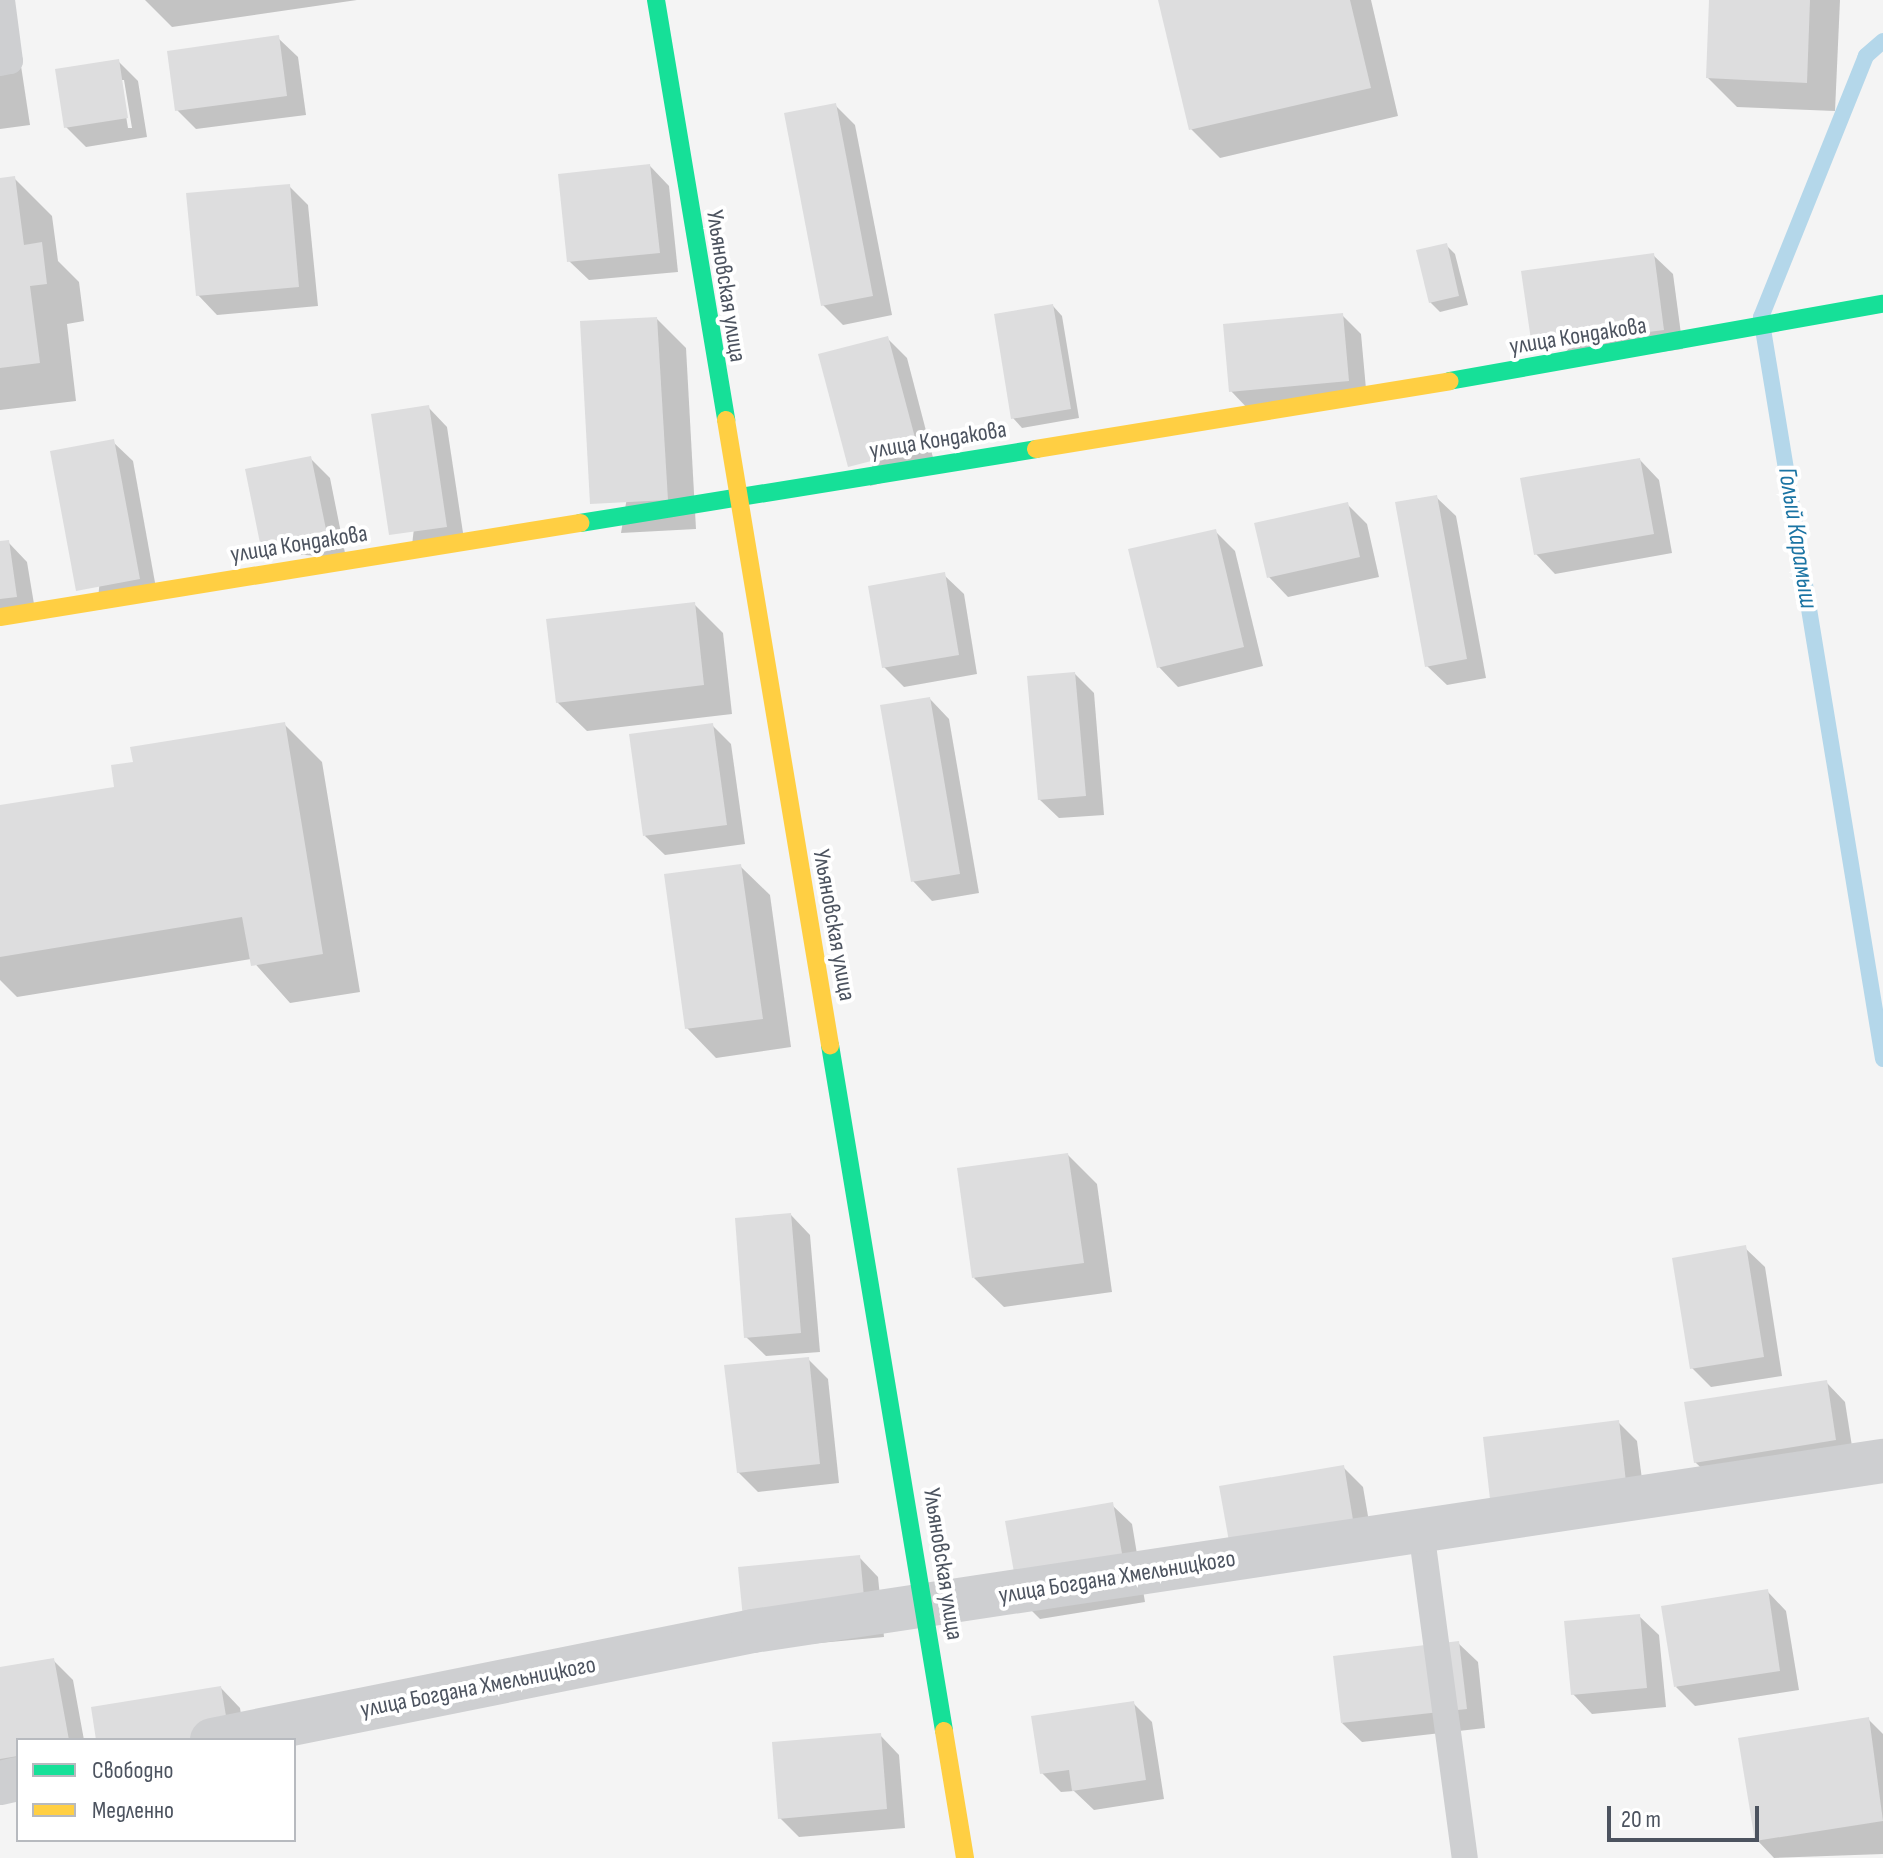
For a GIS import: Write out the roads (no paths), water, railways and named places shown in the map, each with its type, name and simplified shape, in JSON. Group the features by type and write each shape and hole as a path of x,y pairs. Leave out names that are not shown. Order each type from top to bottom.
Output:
{"street":[{"name":"Ульяновская улица","path":"656,0 736,497 926,1607 965,1858"},
{"name":"улица Кондакова","path":"0,617 1698,341 1883,304"},
{"name":"улица Богдана Хмельницкого","path":"222,1738 753,1631 926,1607 1840,1464 1883,1461"}],"lane":[{"path":"0,63 10,61 2,0"},
{"path":"1421,1530 1465,1858"}],"waterway":[{"name":"Голый Карамыш","path":"1883,41 1866,56 1761,317 1883,1059"}]}
